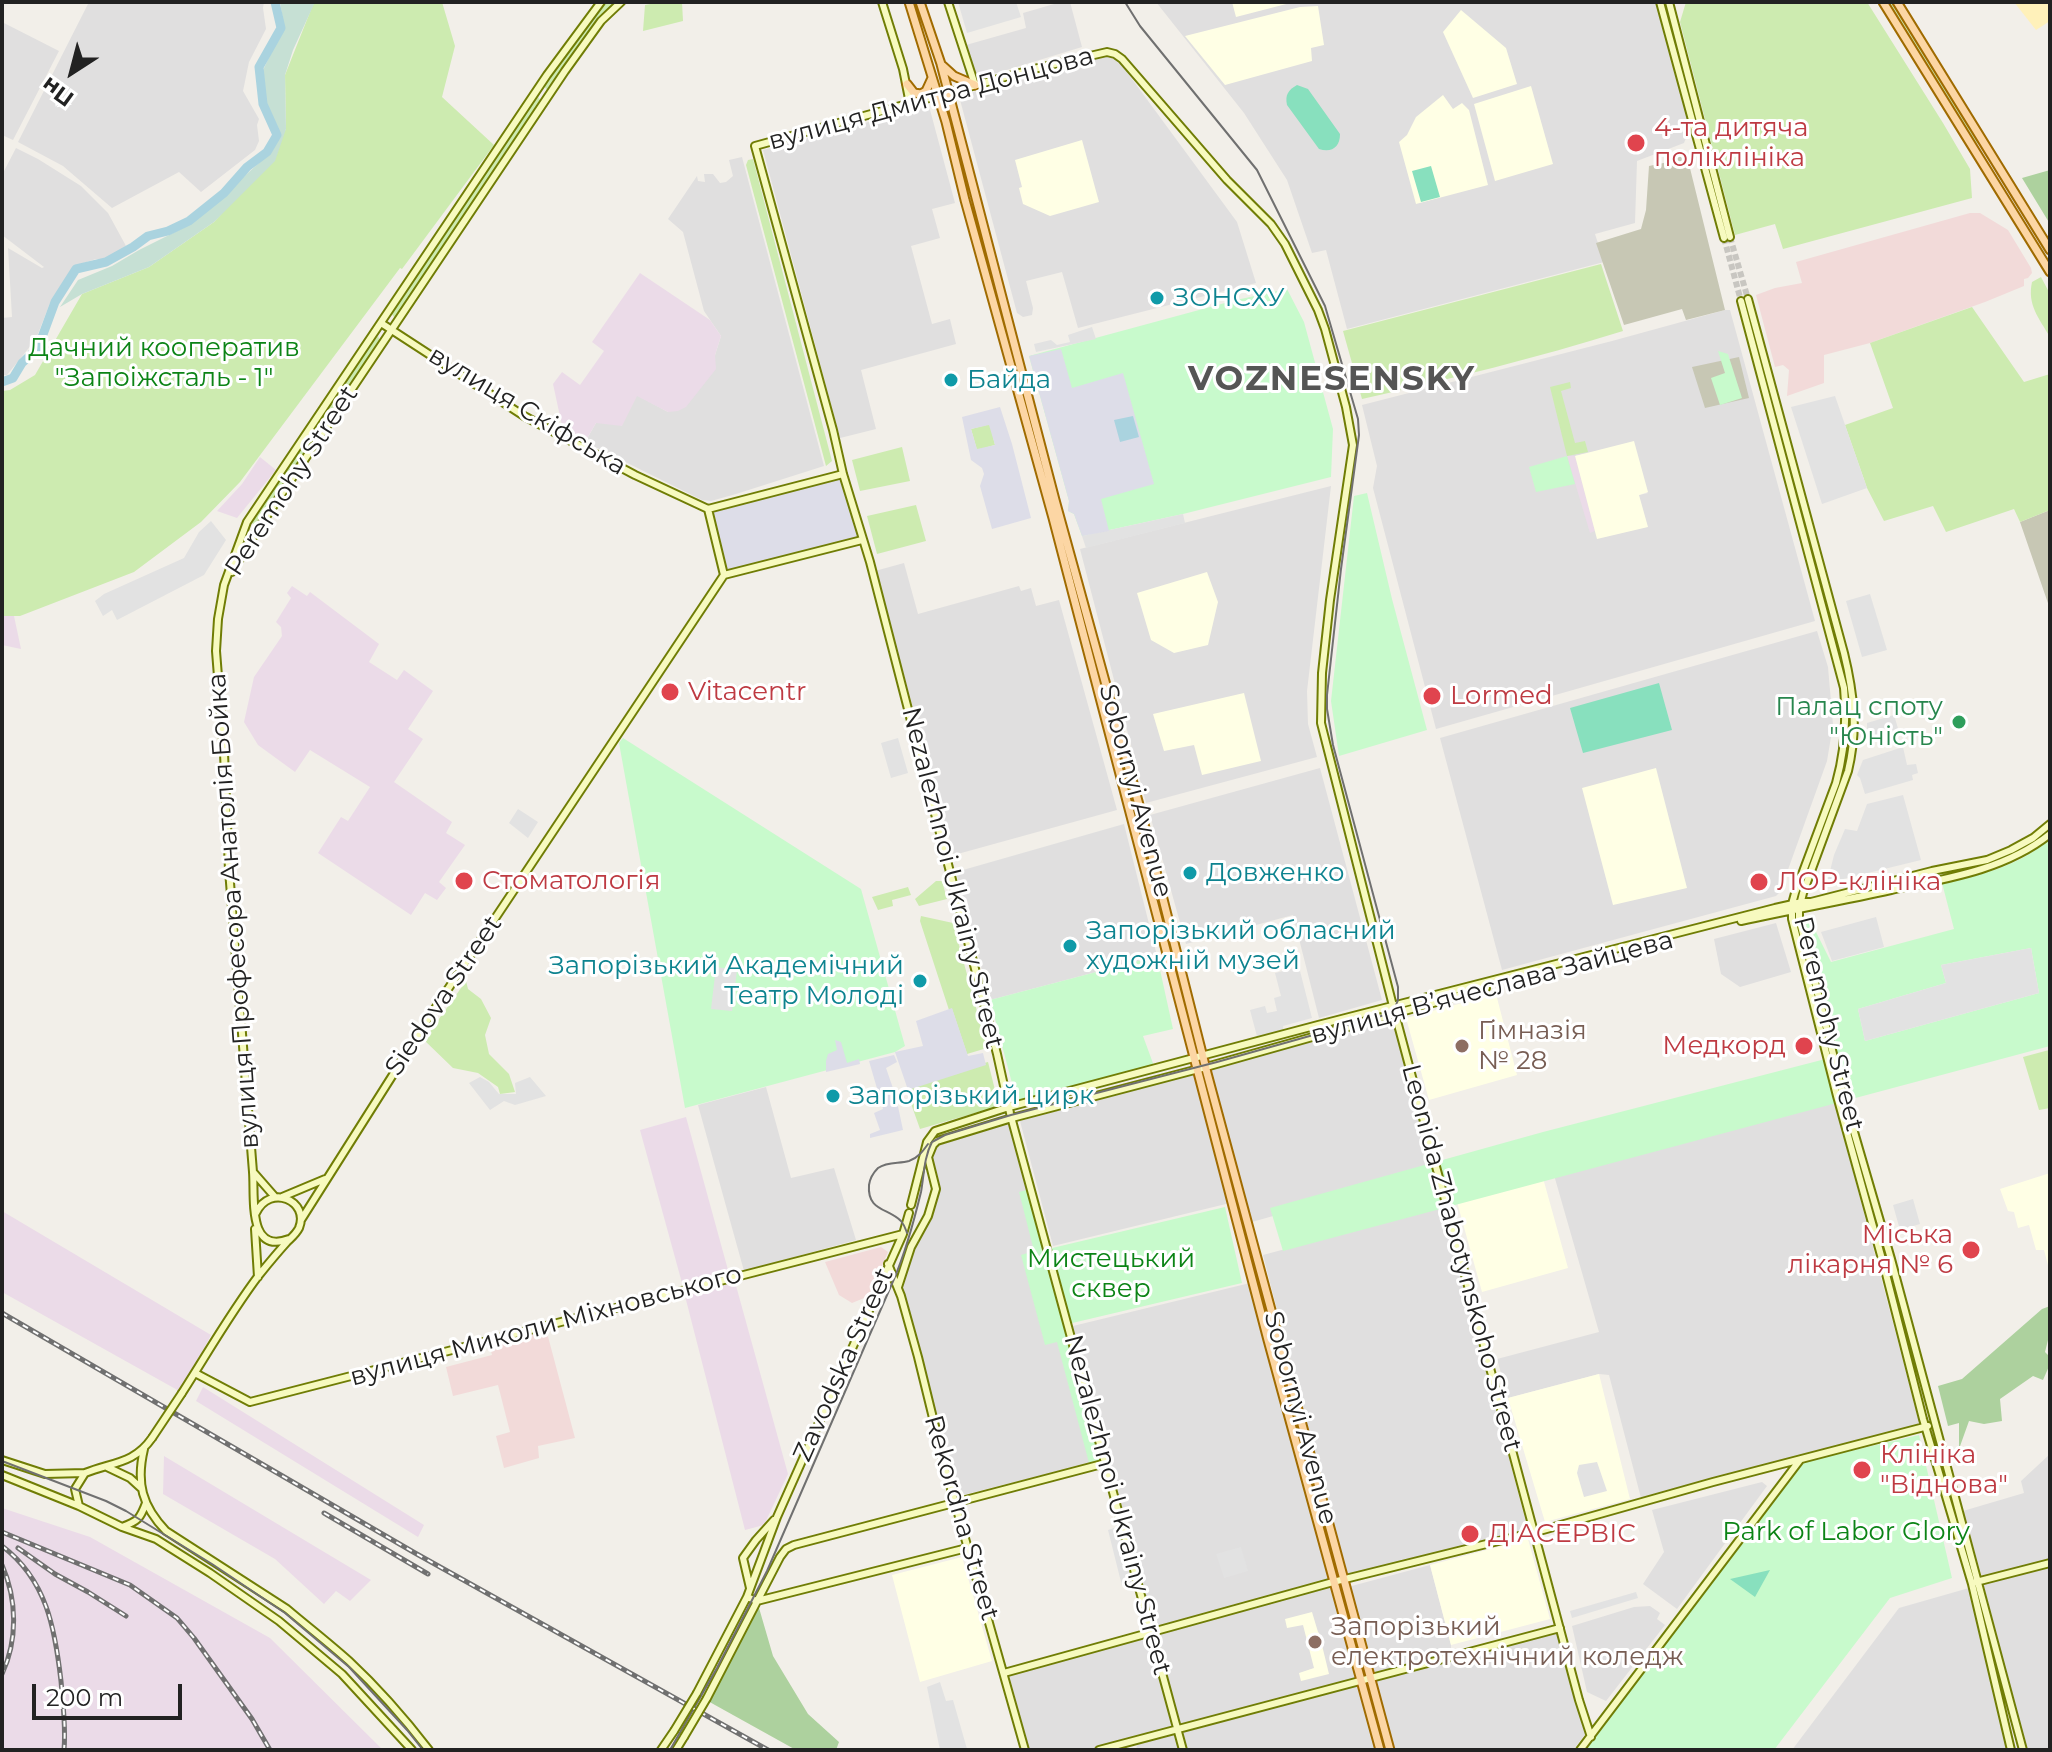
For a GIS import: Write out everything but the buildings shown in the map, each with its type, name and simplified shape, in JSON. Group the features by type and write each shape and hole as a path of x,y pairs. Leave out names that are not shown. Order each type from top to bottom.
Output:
{"main road":[{"name":"Peremohy Street","path":"224,585 247,522 537,90 601,2"},
{"name":"Peremohy Street","path":"224,585 258,529 548,97 601,21 621,2"},
{"path":"882,2 907,84 910,104"},
{"name":"Sobornyi Avenue","path":"909,2 1113,706 1203,1057 1390,1750"},
{"name":"Sobornyi Avenue","path":"920,2 949,92 1050,509 1132,814 1196,1070 1380,1750"},
{"path":"948,2 975,85"},
{"path":"1660,2 1727,238"},
{"path":"1669,2 1699,132"},
{"path":"1883,2 2050,272"},
{"path":"1897,2 2050,250"},
{"name":"вулиця Дмитра Донцова","path":"755,146 1107,52 1122,59 1227,180 1271,224"},
{"path":"941,64 948,73 975,85"},
{"path":"910,104 926,91 932,76"},
{"path":"907,84 911,90 921,94"},
{"path":"537,90 548,97"},
{"path":"1971,143 1981,148 1983,141"},
{"name":"Nezalezhnoi Ukrainy Street","path":"755,146 843,474 871,566 1009,1107 1183,1750"},
{"path":"1988,170 1985,161 1990,157 1994,159"},
{"name":"Leonida Zhabotynskoho Street","path":"1271,224 1285,244 1318,310 1346,407 1353,445 1330,600 1322,673 1321,723 1394,1010 1591,1737"},
{"name":"Peremohy Street","path":"2011,1750 1975,1583 1925,1426 1792,919 1796,906 1836,783 1843,752 1846,712 1840,668 1745,300 1844,653 1855,714 1853,751 1848,771 1796,906 1843,1094 1891,1259 1975,1583 2023,1750"},
{"name":"вулиця Скіфська","path":"381,323 524,416 635,475 708,509"},
{"path":"843,474 708,509 724,575 862,540"},
{"path":"1050,509 1054,495"},
{"name":"Siedova Street","path":"301,1220 432,1013 724,575"},
{"name":"вулиця Професора Анатолія Бойка","path":"224,585 216,651 255,1218"},
{"path":"1846,712 1855,714"},
{"path":"1846,728 1851,725 1855,729"},
{"name":"вулиця Вʼячеслава Зайцева","path":"1194,1059 1932,871 1987,860 2033,838 2050,824"},
{"name":"вулиця Вʼячеслава Зайцева","path":"1796,906 1988,868 2035,846 2050,834"},
{"name":"вулиця Вʼячеслава Зайцева","path":"930,1144 1012,1118 1196,1070 1394,1010"},
{"path":"911,1205 935,1131 1009,1107 1194,1059"},
{"path":"898,1287 936,1189 928,1157 930,1144"},
{"path":"253,1172 279,1197 296,1205 301,1220 295,1234 258,1277 144,1449 140,1465 141,1488 157,1522 166,1531 287,1609 351,1662 429,1750"},
{"path":"258,1277 255,1218 262,1203 325,1179"},
{"name":"Zavodska Street","path":"661,1750 697,1693 747,1597 777,1517 903,1234 909,1213"},
{"path":"255,1218 261,1235 267,1240 282,1242 289,1239"},
{"name":"вулиця Миколи Міхновського","path":"195,1373 250,1402 903,1234"},
{"name":"Rekordna Street","path":"888,1264 898,1287 918,1357 946,1471 1025,1750"},
{"path":"1004,1673 1333,1582 1534,1532 1934,1424"},
{"path":"2,1460 45,1474 85,1473 122,1462 144,1449"},
{"path":"1580,1750 1800,1460"},
{"path":"676,1750 786,1549 1106,1463"},
{"path":"104,1466 130,1478 141,1488"},
{"path":"79,1506 75,1489 85,1473"},
{"path":"2,1475 156,1539 210,1573 279,1621 342,1674 412,1750"},
{"path":"122,1527 136,1521 146,1503"},
{"name":"Zavodska Street","path":"750,1588 743,1558 777,1517"},
{"path":"747,1597 757,1601 967,1548"},
{"path":"1975,1583 2050,1563"},
{"path":"1099,1750 1560,1628"}],"shaded area":[{"path":"89,2 264,2 266,29 249,62 243,91 259,119 259,141 255,150 201,192 179,172 112,208 63,166 18,142"},
{"path":"280,2 315,2 285,75 286,129 275,161 214,222 149,267 82,294 60,307 78,280 112,266 191,224 269,154 281,136 267,106 262,72 284,27"},
{"path":"958,2 1016,2 1021,17 967,33"},
{"path":"1070,2 1082,47 977,79 966,45 1026,28 1023,13"},
{"path":"1156,2 1657,2 1690,128 1684,143 1637,161 1635,223 1595,234 1604,262 1347,329 1326,250 1312,253 1287,180 1244,113"},
{"path":"1232,2 1294,2 1236,17"},
{"path":"1318,6 1324,45 1311,48 1312,61 1225,85 1185,36 1300,7"},
{"path":"1461,10 1506,48 1517,84 1473,98 1443,32"},
{"path":"2,22 59,51 13,140 2,135"},
{"path":"1106,56 1118,60 1237,222 1256,283 1078,328 1062,272 1026,281 1033,308 1032,315 1023,317 1017,313 959,96"},
{"path":"1531,86 1553,164 1495,181 1474,104"},
{"path":"1443,95 1453,109 1462,103 1469,110 1488,185 1416,204 1399,142 1407,135 1416,117"},
{"path":"929,106 955,203 932,209 940,238 911,246 932,324 950,319 956,344 861,370 876,429 840,438 763,150"},
{"path":"1082,140 1099,202 1050,216 1023,204 1015,160"},
{"path":"16,148 81,186 108,213 126,246 105,259 74,266 50,303 36,339 7,375 2,375 2,318 12,317 8,248 44,267 2,235 2,175"},
{"path":"1686,152 1725,310 1686,320 1682,309 1624,325 1596,243 1641,229 1646,210 1649,166 1673,161"},
{"path":"742,157 824,466 711,501 702,500 585,442 596,423 637,395 668,412 715,355 721,336 704,311 683,232 668,219 697,176 698,181 705,182 704,174 713,174 720,183 726,182 733,176 729,160"},
{"path":"1970,213 1980,213 2008,230 2031,268 2032,273 2024,279 2024,286 1870,343 1824,355 1824,383 1787,396 1789,370 1783,365 1775,367 1756,295 1802,283 1796,262"},
{"path":"640,273 710,320 721,336 715,355 716,369 686,407 668,412 637,396 622,426 596,423 585,442 563,430 553,384 562,372 580,385 604,351 592,342"},
{"path":"1730,310 1815,621 1436,729 1373,488 1377,466 1362,405","holes":["1594,452 1648,493 1639,495 1575,456"]},
{"path":"1092,327 1096,339 1036,352 1034,344 1051,340 1057,345 1070,342 1068,335"},
{"path":"1061,349 1072,388 1123,373 1154,484 1101,499 1109,531 1082,536 1074,514 1068,511 1069,501 1029,356"},
{"path":"1739,357 1749,398 1705,408 1692,367"},
{"path":"1835,396 1867,488 1822,504 1791,407"},
{"path":"1000,407 1031,518 992,529 980,486 984,474 982,468 971,460 962,417","holes":["989,425 995,445 977,449 971,429"]},
{"path":"1634,441 1648,492 1639,495 1648,527 1597,539 1575,456"},
{"path":"1567,456 1575,456 1595,531 1590,533"},
{"path":"260,457 276,470 237,518 217,511 242,484"},
{"path":"843,474 862,540 724,575 708,509"},
{"path":"1331,486 1307,691 1308,724 1317,757 1146,803 1080,549"},
{"path":"2050,510 2050,609 2020,522"},
{"path":"1183,514 1185,523 1086,548 1082,536"},
{"path":"211,521 226,540 204,575 117,620 112,610 103,616 95,601 184,558 199,532"},
{"path":"904,563 918,614 1019,586 1021,591 1031,588 1036,606 1059,600 1117,810 954,855 875,571"},
{"path":"1207,572 1218,602 1208,645 1174,653 1151,640 1137,593"},
{"path":"292,586 307,596 310,592 379,644 369,662 397,680 404,670 433,691 408,729 423,739 394,782 452,822 446,833 465,845 439,882 446,888 437,900 425,893 411,915 318,853 341,817 348,821 370,787 310,750 295,772 258,745 244,722 254,677 282,636 281,627 276,622 291,598 287,593"},
{"path":"1870,594 1887,650 1862,657 1846,601"},
{"path":"2,616 14,616 21,649 2,645"},
{"path":"1817,631 1828,667 1833,725 1827,761 1780,892 1776,896 1502,970 1440,738"},
{"path":"1244,693 1261,761 1202,775 1194,745 1164,751 1153,714"},
{"path":"1894,715 1900,735 1867,743 1867,723"},
{"path":"898,738 908,773 891,778 881,743"},
{"path":"1903,747 1907,765 1916,764 1918,773 1912,775 1913,780 1865,794 1857,775 1863,760"},
{"path":"1320,768 1382,1000 1319,1018 1293,915 1186,944 1150,815"},
{"path":"1656,768 1687,888 1613,905 1582,788"},
{"path":"1903,795 1921,860 1827,883 1845,829 1857,831 1867,804"},
{"path":"518,809 538,822 528,838 509,823"},
{"path":"1124,824 1157,956 990,1000 956,872"},
{"path":"1876,917 1884,947 1832,961 1821,932"},
{"path":"1776,923 1791,972 1740,987 1721,974 1714,939"},
{"path":"2031,948 2039,993 1865,1041 1858,1009 1946,983 1941,965"},
{"path":"716,967 737,970 732,1011 711,1009"},
{"path":"1299,967 1312,1018 1283,1026 1284,1033 1258,1040 1250,1010 1265,1006 1267,1013 1277,1011 1274,998 1281,996 1275,973"},
{"name":"Гімназія № 28","path":"1496,994 1517,1075 1429,1100 1406,1018"},
{"path":"952,1008 968,1056 983,1053 986,1065 908,1090 895,1052 923,1046 916,1021"},
{"path":"1392,1016 1435,1170 1252,1222 1211,1070"},
{"path":"835,1040 841,1042 847,1063 859,1059 860,1064 826,1072 828,1054 837,1050"},
{"path":"894,1055 897,1062 886,1068 903,1130 870,1138 870,1134 880,1130 874,1113 883,1109 869,1061"},
{"path":"1195,1073 1230,1203 1053,1246 1020,1121"},
{"path":"480,1077 499,1094 516,1094 515,1083 530,1077 546,1096 515,1105 504,1101 490,1110 469,1083"},
{"path":"766,1087 791,1178 834,1168 856,1240 744,1271 698,1105"},
{"path":"1834,1100 1920,1425 1641,1498 1609,1375 1599,1374 1508,1398 1497,1359 1599,1332 1554,1175"},
{"path":"686,1117 728,1270 682,1283 640,1130"},
{"path":"1011,1121 1103,1460 959,1496 899,1287 939,1189 930,1157 937,1144"},
{"path":"2050,1173 2050,1273 2044,1250 2036,1250 2029,1225 2018,1228 2014,1212 2008,1211 2000,1189"},
{"path":"1543,1178 1568,1268 1482,1292 1457,1202"},
{"path":"1913,1199 1920,1224 1900,1230 1893,1205"},
{"path":"1442,1207 1528,1530 1345,1576 1263,1255"},
{"path":"2,1211 211,1335 181,1392 2,1292"},
{"path":"881,1247 888,1252 869,1296 852,1303 839,1295 825,1262"},
{"path":"735,1282 788,1474 764,1525 745,1530 685,1296"},
{"path":"1250,1283 1330,1580 1155,1628 1073,1326"},
{"path":"546,1329 575,1438 538,1446 539,1458 504,1468 496,1436 510,1432 498,1385 453,1396 446,1367 492,1355 489,1343"},
{"path":"1599,1374 1630,1499 1545,1522 1508,1398"},
{"path":"203,1387 424,1525 418,1537 196,1401"},
{"path":"2050,1454 2050,1559 1982,1577 1963,1511 2024,1493 2021,1481"},
{"path":"164,1456 371,1580 350,1601 336,1591 324,1604 275,1559 163,1494"},
{"path":"1597,1462 1607,1491 1584,1497 1577,1473 1579,1465"},
{"path":"1762,1482 1767,1486 1677,1609 1643,1584 1664,1552 1652,1510"},
{"path":"2,1508 90,1537 270,1638 383,1750 2,1750"},
{"path":"1120,1526 1135,1582 1122,1586 1108,1530"},
{"path":"1528,1539 1550,1619 1451,1645 1430,1565"},
{"path":"1241,1547 1248,1571 1224,1578 1216,1554"},
{"path":"962,1557 992,1661 920,1682 892,1575"},
{"path":"1430,1565 1451,1653 1373,1675 1348,1587"},
{"path":"2050,1566 2050,1750 2027,1750 1983,1583"},
{"path":"1331,1586 1357,1680 1180,1725 1155,1634"},
{"path":"1969,1588 2010,1750 1792,1750 1899,1608"},
{"path":"1636,1592 1638,1598 1572,1618 1570,1611"},
{"path":"1650,1606 1660,1613 1657,1619 1665,1625 1606,1701 1587,1692 1572,1626 1634,1607"},
{"name":"Запорізький електротехнічний коледж","path":"1312,1612 1329,1674 1301,1681 1299,1673 1314,1668 1303,1625 1287,1628 1285,1619"},
{"path":"1557,1631 1586,1733 1573,1750 1393,1750 1374,1681"},
{"path":"1149,1636 1174,1728 1090,1750 1029,1750 1009,1675"},
{"path":"940,1682 946,1701 953,1700 967,1749 940,1750 927,1687"},
{"path":"1358,1686 1375,1750 1187,1750 1182,1731"},
{"path":"1176,1733 1181,1750 1136,1750 1137,1745"}],"green space":[{"name":"Дачний кооператив \"Запоіжсталь - 1\"","path":"314,2 442,2 455,46 442,97 494,145 240,482 201,522 134,572 20,616 2,616 2,391 10,390 35,375 82,294 149,267 214,222 254,178 286,129 285,75"},
{"path":"605,2 614,2 547,90 544,86"},
{"path":"682,2 683,21 643,31 645,5"},
{"path":"1686,2 1867,2 1970,169 1972,198 1783,249 1775,224 1735,235 1680,22"},
{"path":"1888,2 1893,2 1980,141 1977,144"},
{"path":"1297,85 1308,89 1340,134 1334,148 1319,149 1287,105 1288,93"},
{"path":"538,97 541,101 394,317 391,313"},
{"path":"753,159 832,461 826,466 746,165 748,160"},
{"path":"1431,166 1440,197 1421,202 1412,171"},
{"path":"2050,170 2050,224 2022,178"},
{"path":"1601,264 1623,331 1493,368 1362,399 1343,331"},
{"path":"2041,277 2050,294 2050,337 2031,298 2032,282"},
{"path":"1287,289 1304,322 1333,429 1331,477 1082,536 1074,514 1068,511 1069,501 1029,356"},
{"path":"1972,307 2024,382 2050,374 2050,510 2020,522 2014,509 1946,532 1933,506 1884,521 1867,488 1845,425 1893,408 1870,343"},
{"path":"378,336 380,341 254,526 251,521"},
{"path":"1718,351 1728,354 1742,398 1720,405 1711,378 1725,373"},
{"path":"1570,382 1571,388 1561,391 1575,443 1585,441 1588,452 1567,456 1550,387"},
{"path":"990,424 995,445 977,450 971,429"},
{"path":"902,447 910,481 860,491 852,460"},
{"path":"1567,456 1575,484 1536,492 1529,467"},
{"path":"1367,493 1427,730 1339,756 1331,701 1354,496"},
{"path":"916,505 926,541 877,554 867,516"},
{"path":"1659,683 1672,730 1583,753 1570,708"},
{"path":"623,738 861,889 905,1046 895,1052 685,1108 619,743"},
{"path":"2050,839 2050,1046 1283,1251 1270,1208 1543,1132 1837,1056 1801,919 1809,918 1831,962 1954,929 1942,883 1999,868 2038,849","holes":["2031,948 2039,993 1865,1041 1858,1009 1946,983 1941,965"]},
{"path":"936,881 942,881 947,899 919,906 915,899"},
{"path":"908,887 911,895 892,900 893,906 878,910 872,897"},
{"path":"921,916 953,923 987,1048 967,1054 952,1009 949,1010"},
{"path":"1157,956 1173,1029 1143,1036 1154,1066 1017,1102 990,1000"},
{"path":"466,981 468,989 481,999 491,1018 485,1035 489,1054 509,1074 515,1092 500,1094 498,1087 478,1073 453,1068 424,1040"},
{"path":"2049,1050 2050,1108 2039,1110 2023,1057"},
{"path":"988,1062 999,1106 920,1129 909,1098 914,1082"},
{"path":"1030,1189 1101,1460 1089,1463 1057,1342 1045,1345 1021,1255 1034,1251 1019,1192"},
{"name":"Мистецький сквер","path":"1225,1207 1242,1283 1068,1324 1048,1249"},
{"path":"2050,1306 2050,1332 2045,1352 2050,1357 2050,1364 2043,1380 2033,1376 2000,1399 2002,1421 1984,1424 1969,1421 1959,1449 1959,1423 1948,1426 1938,1386 1962,1379 2042,1309"},
{"name":"Park of Labor Glory","path":"1919,1435 1952,1578 1890,1598 1774,1750 1586,1750 1799,1463"},
{"path":"1770,1570 1755,1597 1730,1579"},
{"path":"757,1601 773,1656 808,1714 839,1742 836,1750 796,1750 706,1700"}],"sand":[{"path":"2014,2 2050,2 2050,21 2036,30"}],"water":[{"path":"1133,416 1139,437 1120,442 1114,420"}],"waterway":[{"path":"2,382 13,378 22,363 38,348 55,302 76,269 106,262 148,236 189,221 267,152 277,135 263,104 259,67 281,28 275,2"}],"tunnel":[{"path":"1730,237 1748,299"},
{"path":"1724,238 1741,301"}],"tram line":[{"path":"670,1750 767,1571 894,1279 913,1225 932,1142 945,1135 1011,1115 1381,1016 1394,1010 1398,1000 1398,987 1333,745 1327,709 1359,435 1358,419 1325,306 1257,170 1140,26 1125,2"},
{"path":"907,1233 901,1221 871,1200 869,1182 878,1168 912,1160 928,1144"},
{"path":"2,1461 126,1511 285,1613 349,1667 423,1750"}],"railway":[{"path":"2,1313 415,1553 768,1750"},
{"path":"324,1513 428,1574"},
{"path":"2,1532 130,1585 177,1618 252,1719 270,1750"},
{"path":"2,1546 29,1574 52,1624 61,1681 64,1750"},
{"path":"18,1548 126,1616"},
{"path":"2,1565 11,1592 14,1620 11,1647 2,1674"}],"place":[{"name":"4-та дитяча поліклініка","path":"1636,143"},
{"name":"ЗОНСХУ","path":"1157,298"},
{"name":"Байда","path":"951,380"},
{"name":"Vitacentr","path":"670,692"},
{"name":"Lormed","path":"1432,696"},
{"name":"Палац споту \"Юність\"","path":"1959,722"},
{"name":"Довженко","path":"1190,873"},
{"name":"Стоматологія","path":"464,881"},
{"name":"ЛОР-клініка","path":"1759,882"},
{"name":"Запорізький обласний художній музей","path":"1070,946"},
{"name":"Запорізький Академічний Театр Молоді","path":"920,981"},
{"name":"Гімназія № 28","path":"1462,1046"},
{"name":"Медкорд","path":"1804,1046"},
{"name":"Запорізький цирк","path":"833,1096"},
{"name":"Мiська лiкарня № 6","path":"1971,1250"},
{"name":"Клініка \"Віднова\"","path":"1862,1470"},
{"name":"ДІАСЕРВІС","path":"1470,1534"},
{"name":"Запорізький електротехнічний коледж","path":"1315,1642"}],"district":[{"name":"VOZNESENSKY","path":"1332,380"}]}
